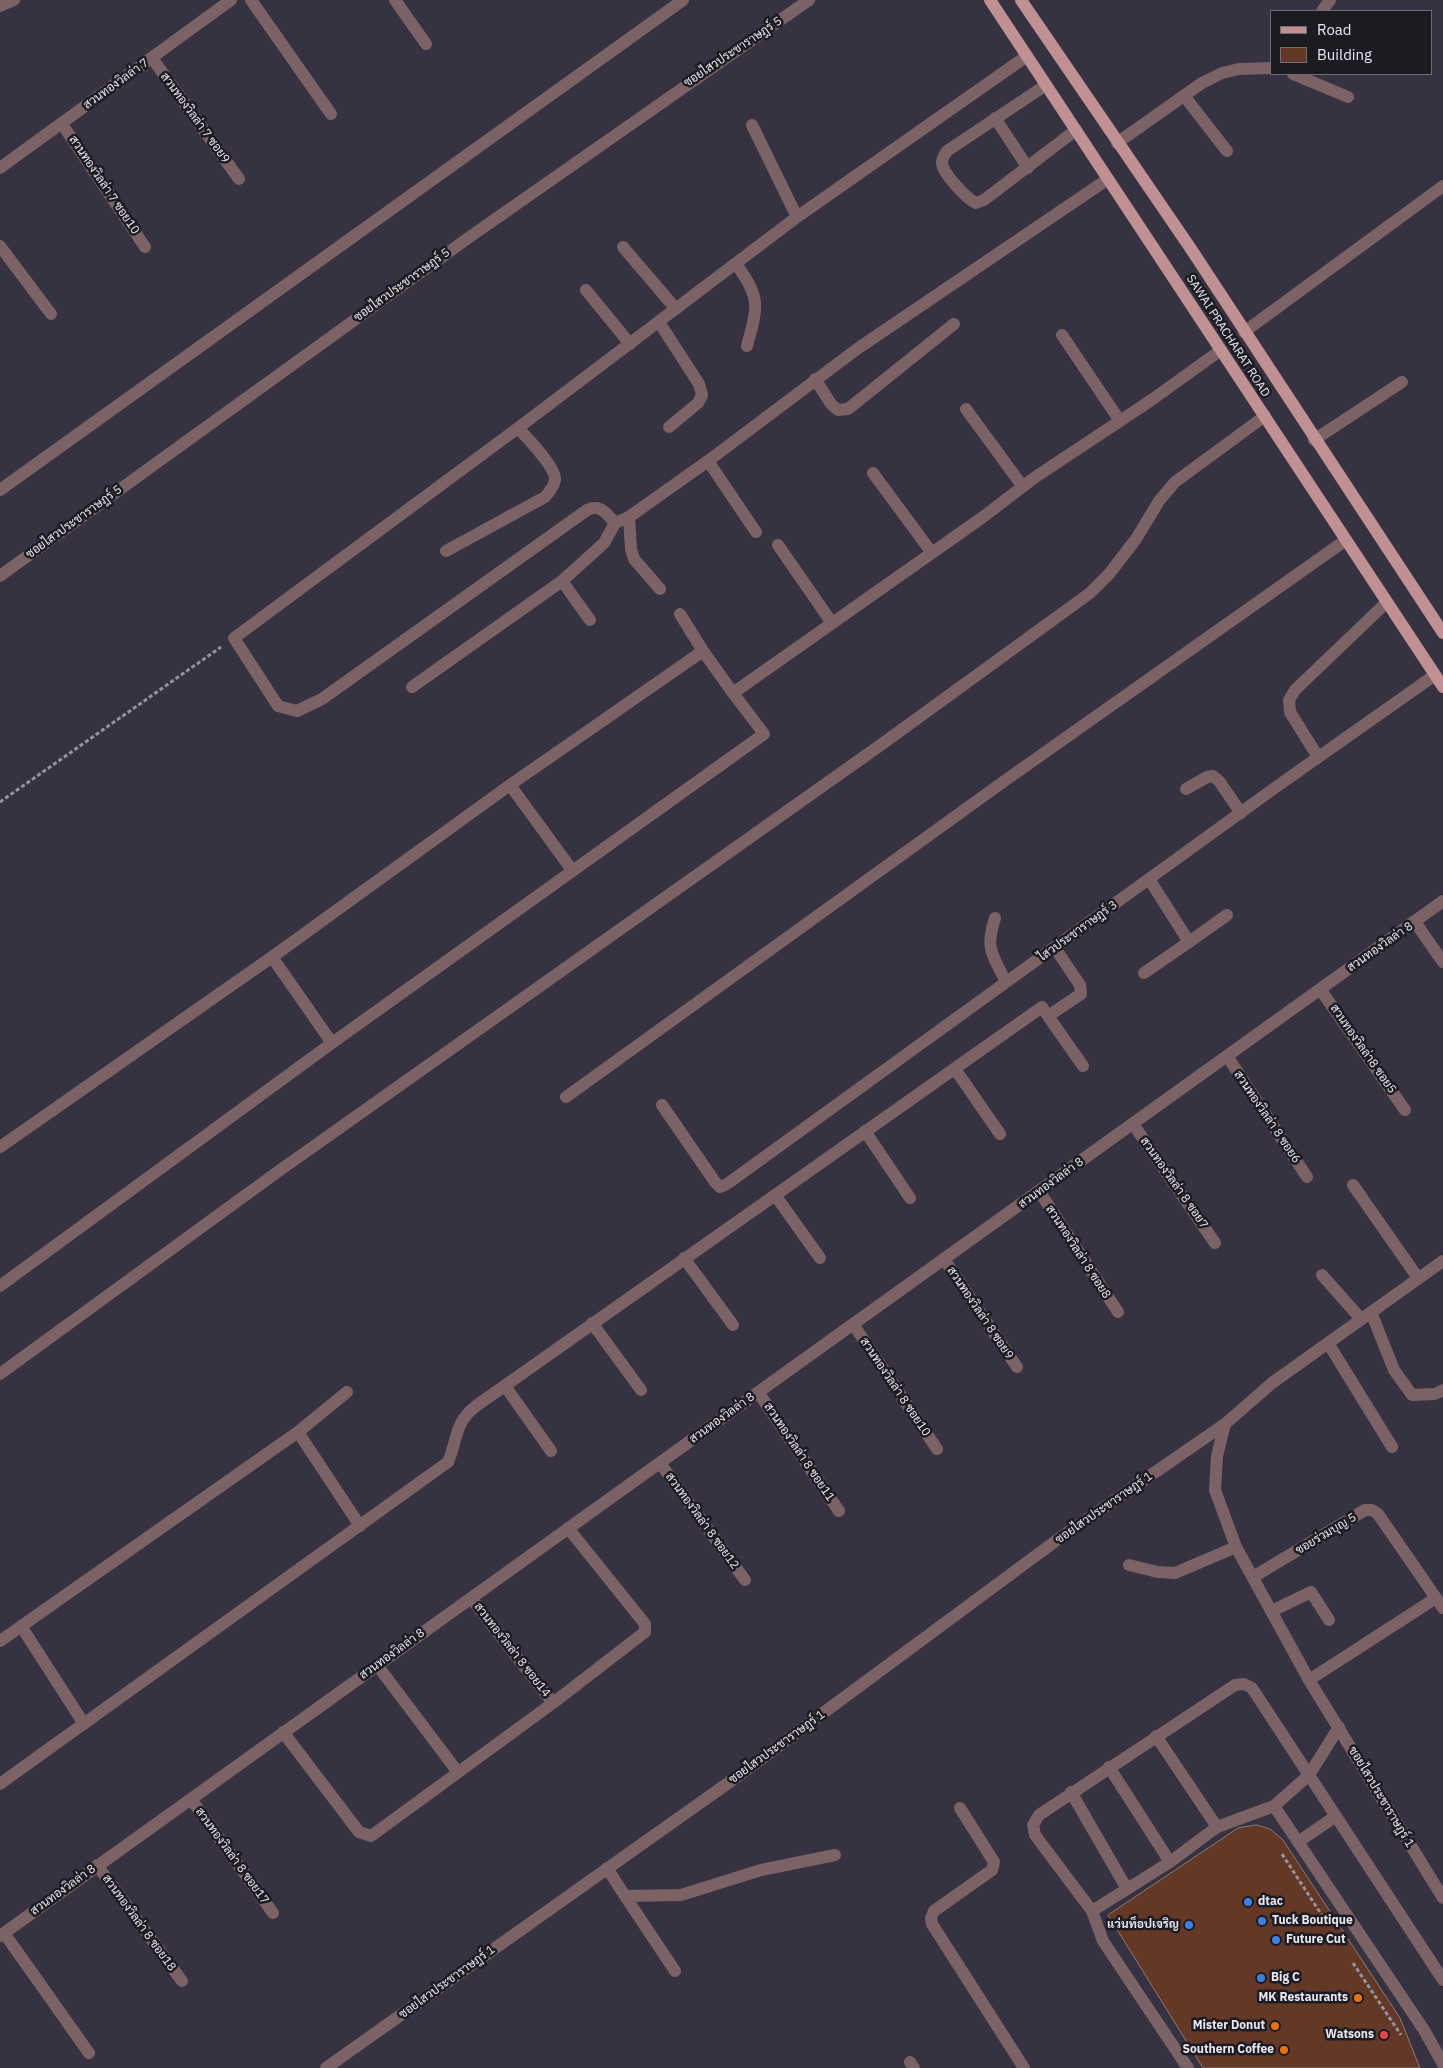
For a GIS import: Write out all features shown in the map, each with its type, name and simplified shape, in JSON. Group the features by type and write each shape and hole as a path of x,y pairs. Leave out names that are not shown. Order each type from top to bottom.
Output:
{"main road":[{"name":"SAWAI PRACHARAT ROAD","path":"990,0 1443,687"},
{"name":"SAWAI PRACHARAT ROAD","path":"1021,0 1191,249 1314,440 1443,633"}],"street":[{"path":"0,5 14,0"},
{"name":"สวนทองวิลล่า 7","path":"0,168 231,0"},
{"path":"251,0 331,114"},
{"path":"395,0 426,44"},
{"path":"0,490 682,0"},
{"name":"ซอยไสวประชาราษฎร์ 5","path":"0,576 471,236 809,0"},
{"path":"615,523 601,508 595,507 587,510 322,699 297,711 278,706 234,638 676,310 797,217 1027,56"},
{"name":"สวนทองวิลล่า 7 ซอย9","path":"152,58 239,179"},
{"path":"1117,143 1185,97 1202,83 1222,73 1239,68 1270,68"},
{"path":"1295,75 1348,97"},
{"path":"1046,85 947,151 942,160 942,168 968,200 976,204 1028,168 1076,130"},
{"path":"1185,97 1227,151"},
{"path":"995,118 1028,168"},
{"name":"สวนทองวิลล่า 7 ซอย10","path":"62,124 146,247"},
{"path":"752,125 797,217"},
{"path":"412,687 562,581 604,543 615,523 629,517 708,461 815,379 1108,179"},
{"path":"1244,332 1443,186"},
{"path":"0,246 51,314"},
{"path":"623,247 676,310"},
{"path":"736,264 756,297 756,312 747,346"},
{"path":"586,290 630,344"},
{"path":"659,322 699,384 702,395 698,403 669,427"},
{"path":"815,379 831,404 838,410 848,408 954,324"},
{"path":"1062,335 1120,421"},
{"path":"733,693 932,553 1022,487 1221,350"},
{"path":"1314,440 1402,382"},
{"path":"966,409 1022,487"},
{"path":"0,1374 276,1173 866,755 1090,593 1120,560 1136,539 1159,501 1175,482 1265,416"},
{"path":"446,551 545,497 552,490 555,479 552,469 518,428"},
{"path":"708,461 756,532"},
{"path":"873,473 932,553"},
{"path":"629,517 631,549 634,559 660,589"},
{"path":"566,1097 995,788 1346,540"},
{"path":"778,545 832,623"},
{"path":"562,581 590,620"},
{"path":"1318,757 1290,712 1289,700 1296,690 1387,602"},
{"path":"0,1286 332,1043 764,734 703,651 680,614"},
{"path":"0,1148 272,958 510,785 703,651"},
{"name":"ไสวประชาราษฎร์ 3","path":"662,1105 720,1187 727,1184 1318,757 1435,675"},
{"path":"1186,789 1207,777 1213,776 1220,781 1241,813"},
{"path":"510,785 572,870"},
{"path":"1149,880 1189,942"},
{"name":"สวนทองวิลล่า 8","path":"2,1934 1443,901"},
{"path":"1144,973 1227,915"},
{"path":"995,918 989,937 989,947 1006,982"},
{"path":"1415,922 1443,962"},
{"path":"1048,1016 1080,994 1080,985 1055,948"},
{"path":"272,958 332,1043"},
{"name":"สวนทองวิลล่า8 ซอย5","path":"1320,989 1406,1110"},
{"path":"0,1784 448,1462 454,1450 457,1429 466,1414 592,1323 1042,1007 1083,1066"},
{"name":"สวนทองวิลล่า 8 ซอย6","path":"1227,1056 1307,1177"},
{"path":"955,1069 1000,1134"},
{"name":"สวนทองวิลล่า 8 ซอย7","path":"1132,1124 1215,1244"},
{"path":"865,1131 910,1198"},
{"path":"1353,1185 1418,1278"},
{"name":"สวนทองวิลล่า 8 ซอย8","path":"1039,1191 1118,1312"},
{"path":"775,1195 820,1258"},
{"path":"684,1258 733,1325"},
{"name":"สวนทองวิลล่า 8 ซอย9","path":"944,1259 1017,1367"},
{"name":"ซอยไสวประชาราษฎร์ 1","path":"326,2068 738,1776 1057,1540 1226,1424 1272,1383 1443,1261"},
{"path":"1322,1275 1366,1315 1394,1370 1412,1395 1435,1394 1443,1390"},
{"path":"592,1323 641,1390"},
{"name":"สวนทองวิลล่า 8 ซอย10","path":"853,1324 936,1449"},
{"path":"1328,1343 1392,1447"},
{"path":"505,1386 551,1451"},
{"path":"0,1641 298,1432 347,1392"},
{"name":"สวนทองวิลล่า 8 ซอย11","path":"758,1392 839,1511"},
{"name":"ซอยไสวประชาราษฎร์ 1","path":"1226,1424 1217,1456 1215,1490 1236,1547 1309,1680 1443,1898"},
{"path":"298,1432 360,1526"},
{"name":"สวนทองวิลล่า 8 ซอย12","path":"660,1463 745,1580"},
{"name":"ซอยร่วมบุญ 5","path":"1253,1577 1365,1510 1372,1510 1378,1514 1439,1603"},
{"path":"283,1732 359,1832 371,1836 457,1771 553,1703 640,1638 645,1632 645,1624 568,1528"},
{"path":"1129,1565 1158,1572 1175,1572 1236,1547"},
{"path":"1272,1612 1310,1592 1329,1620"},
{"name":"สวนทองวิลล่า 8 ซอย14","path":"472,1598 553,1703"},
{"path":"1309,1680 1439,1603"},
{"path":"21,1626 84,1724"},
{"path":"377,1665 457,1771"},
{"path":"1188,2068 1103,1941 1092,1911 1035,1835 1033,1825 1039,1816 1072,1792 1235,1685 1244,1684 1252,1688 1443,1980"},
{"path":"1092,1911 1170,1862 1217,1827 1274,1806 1309,1774 1338,1727"},
{"path":"1156,1736 1217,1827"},
{"path":"1109,1767 1170,1862"},
{"path":"1072,1792 1127,1889"},
{"name":"สวนทองวิลล่า 8 ซอย17","path":"191,1798 273,1913"},
{"path":"1274,1806 1424,2030 1443,2064"},
{"path":"960,1808 994,1862 994,1866 992,1870 934,1911 931,1918 932,1924 1024,2068"},
{"path":"1298,1842 1336,1816"},
{"path":"625,1896 681,1895 760,1870 835,1855"},
{"name":"สวนทองวิลล่า 8 ซอย18","path":"97,1865 182,1981"},
{"path":"607,1868 675,1972"},
{"path":"2,1934 90,2053"}],"path":[{"path":"0,802 234,638"},
{"path":"1282,1854 1327,1923"},
{"path":"1353,1963 1401,2035"}],"building":[{"name":"Big C","path":"1257,1825 1270,1829 1283,1840 1400,2018 1420,2068 1203,2068 1108,1915 1238,1828"}],"place":[{"name":"dtac","path":"1248,1902"},
{"name":"Tuck Boutique","path":"1262,1921"},
{"name":"แว่นท็อปเจริญ","path":"1189,1925"},
{"name":"Future Cut","path":"1276,1940"},
{"name":"Big C","path":"1261,1978"},
{"name":"MK Restaurants","path":"1358,1998"},
{"name":"Mister Donut","path":"1275,2026"},
{"name":"Watsons","path":"1384,2035"},
{"name":"Southern Coffee","path":"1284,2050"}]}
